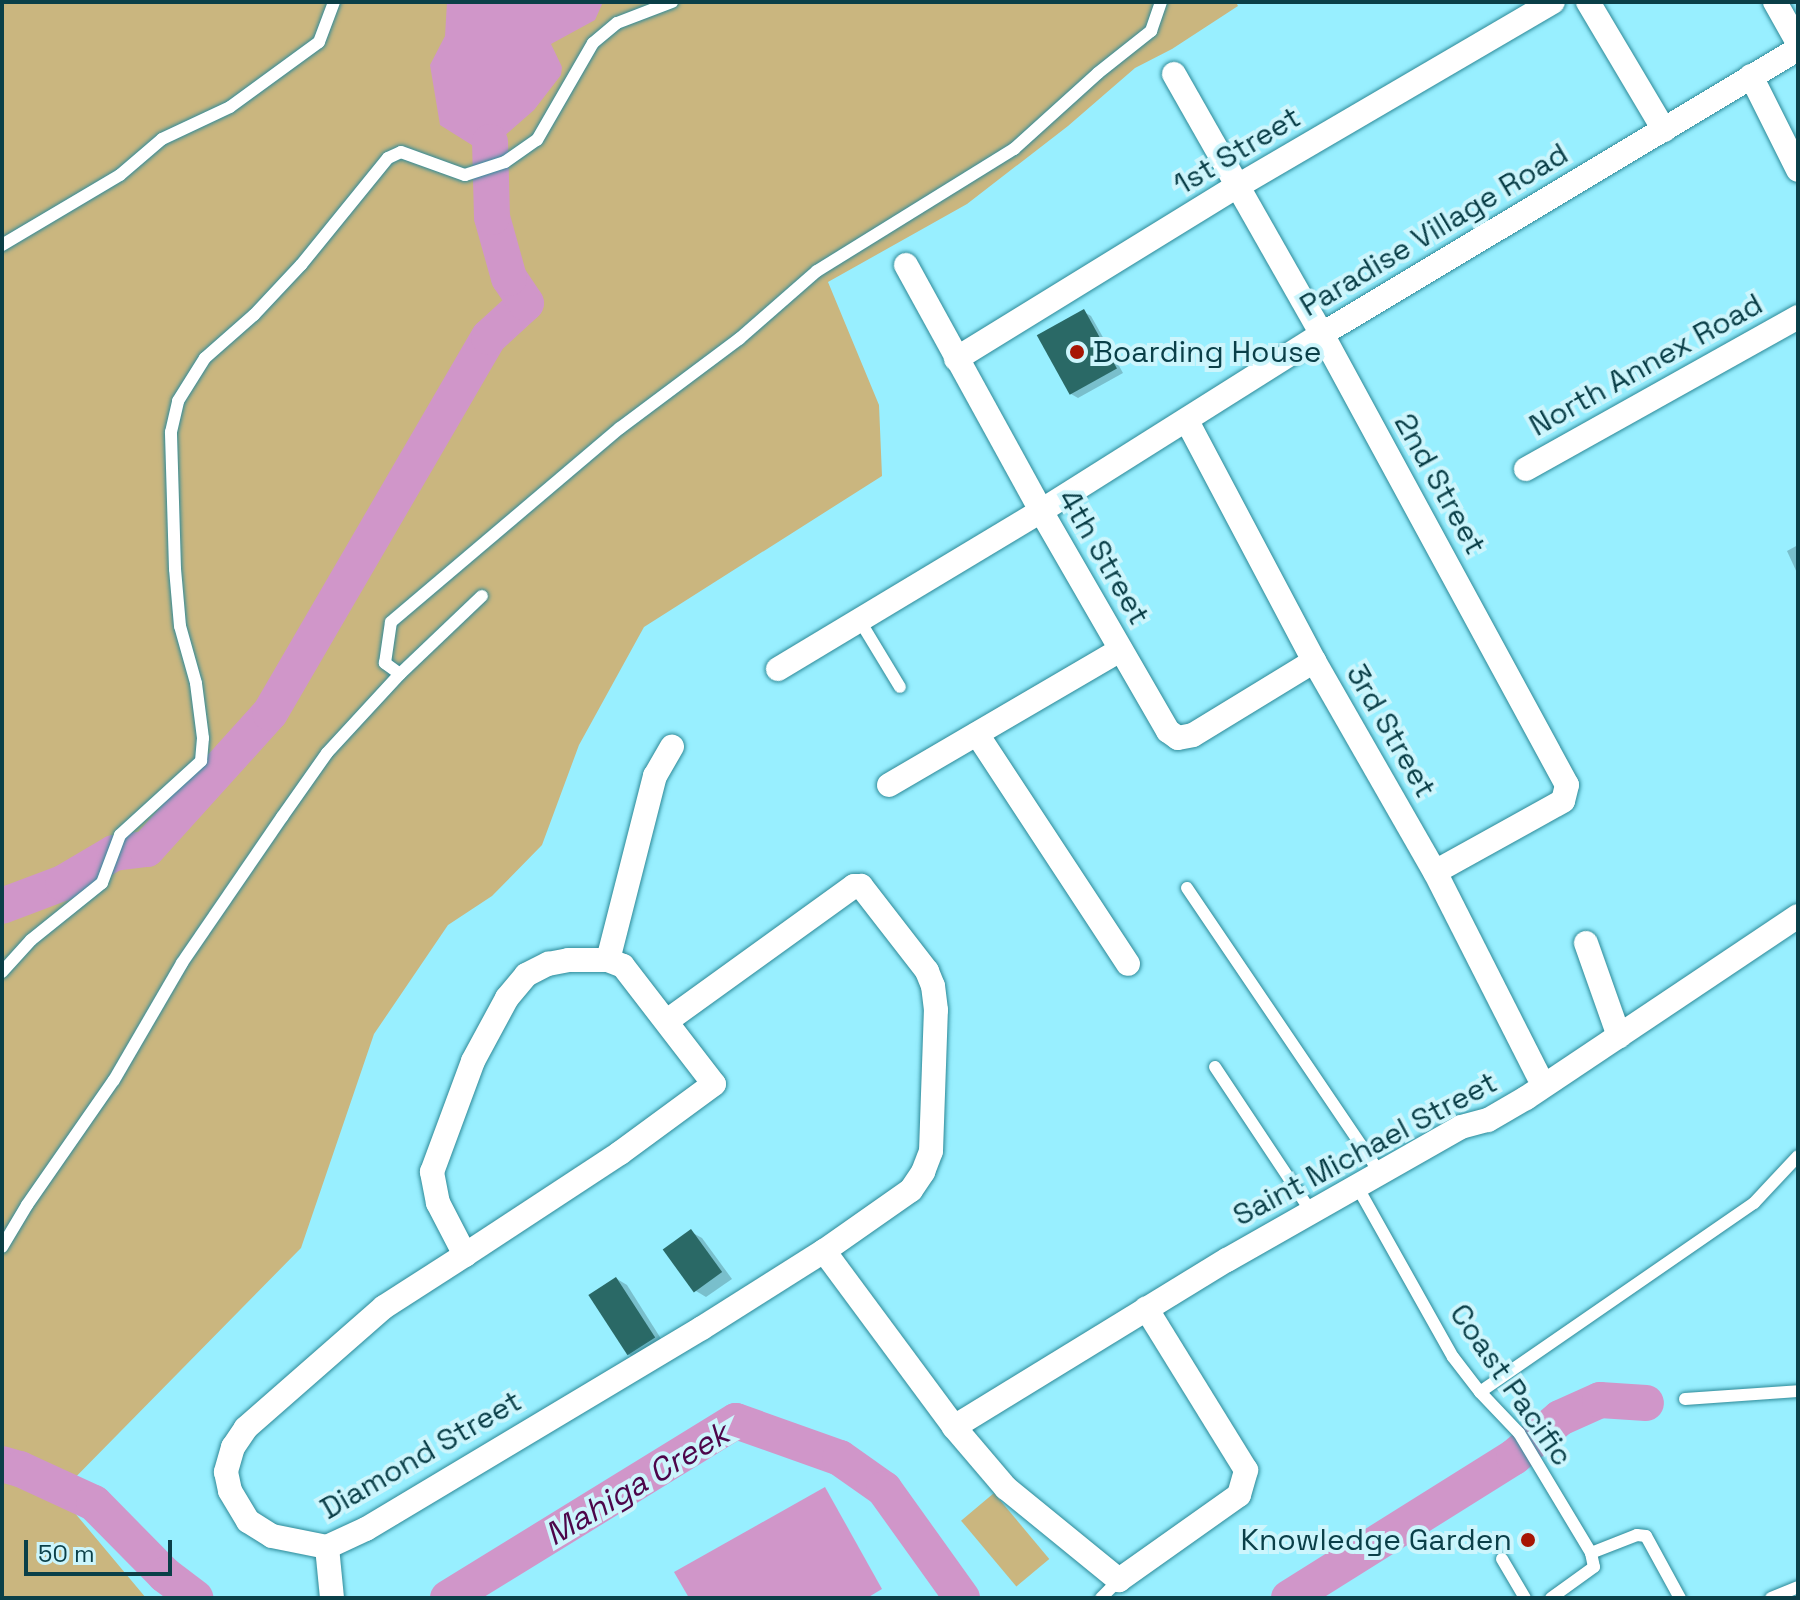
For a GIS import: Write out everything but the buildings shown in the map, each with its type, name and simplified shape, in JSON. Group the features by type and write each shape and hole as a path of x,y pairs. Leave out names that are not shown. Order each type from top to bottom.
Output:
{"street":[{"name":"1st Street","path":"956,359 1236,187 1553,2"},
{"path":"1588,2 1664,130"},
{"path":"1775,2 1798,43"},
{"name":"Paradise Village Road","path":"778,669 1041,511 1322,334 1798,49"},
{"name":"2nd Street","path":"1174,74 1322,334 1567,785 1563,801 1435,872"},
{"path":"1751,76 1798,170"},
{"name":"4th Street","path":"906,265 1041,511 1168,731 1178,738 1193,735 1314,661"},
{"name":"North Annex Road","path":"1526,469 1798,317"},
{"name":"3rd Street","path":"1187,421 1314,661 1435,872 1538,1075"},
{"path":"889,785 1120,650"},
{"path":"977,734 1128,964"},
{"path":"608,960 655,776 672,746"},
{"name":"Diamond Street","path":"858,885 927,971 933,986 936,1010 931,1151 911,1190 824,1251 702,1328 379,1521 327,1547 272,1536 248,1521 230,1491 226,1472 233,1447 246,1428 384,1307 620,1153 712,1087 713,1079 667,1021 858,885"},
{"name":"Saint Michael Street","path":"954,1427 1146,1308 1461,1127 1488,1120 1798,916"},
{"path":"1586,943 1619,1036"},
{"path":"465,1255 438,1203 432,1172 473,1061 507,998 526,975 548,964 568,960 608,960 623,966 634,976 667,1021"},
{"path":"824,1251 954,1427 1006,1488 1119,1580 1239,1495 1246,1470 1146,1308"},
{"path":"327,1547 332,1598"}],"lane":[{"path":"2,245 120,175 162,139 230,107 319,42 334,2"},
{"path":"2,972 31,940 102,883 120,835 201,761 196,683 180,626 173,542 171,432 178,401 205,358 254,315 301,265 388,158 401,152 465,175 505,162 537,140 593,43 617,23 672,2"},
{"path":"400,674 385,663 385,642 391,622 620,428 739,339 817,271 1014,149 1098,73 1151,31 1161,2"},
{"path":"2,1247 27,1205 114,1080 182,963 327,753 400,674 482,596"},
{"path":"860,621 900,687"},
{"path":"1187,888 1381,1174"},
{"path":"1215,1067 1312,1213"},
{"path":"1480,1392 1754,1203 1798,1156"},
{"name":"Coast Pacific","path":"1358,1188 1453,1357 1480,1392 1519,1433 1591,1553"},
{"path":"1685,1399 1798,1391"},
{"path":"1551,1598 1594,1567 1591,1553 1637,1535 1646,1536 1680,1598"},
{"path":"1502,1559 1525,1598"},
{"path":"1101,1598 1119,1580"},
{"path":"1771,1598 1798,1587"}],"shaded area":[{"path":"2,2 1236,2 1238,6 1172,49 1135,68 1068,126 967,204 828,282 879,405 882,476 644,627 579,745 542,845 492,896 448,925 374,1034 301,1248 59,1494 146,1598 2,1598"},
{"path":"447,2 603,2 595,20 551,44 562,67 561,75 534,110 502,138 475,147 440,125 430,65 445,36"},
{"path":"825,1487 882,1589 867,1598 689,1598 674,1572"},
{"path":"994,1493 1049,1559 1016,1587 961,1521"}],"waterway":[{"path":"2,906 63,883 114,853 147,849 270,713 489,337 526,303 509,278 492,217 490,142"},
{"name":"Mahiga Creek","path":"1289,1598 1514,1457 1560,1418 1600,1400 1646,1403"},
{"name":"Mahiga Creek","path":"448,1598 736,1421 840,1458 884,1489 962,1598"},
{"name":"Mahiga Creek","path":"2,1464 20,1469 94,1503 165,1575 195,1598"}],"place":[{"name":"Boarding House","path":"1077,352"},
{"name":"Knowledge Garden","path":"1528,1540"}]}
